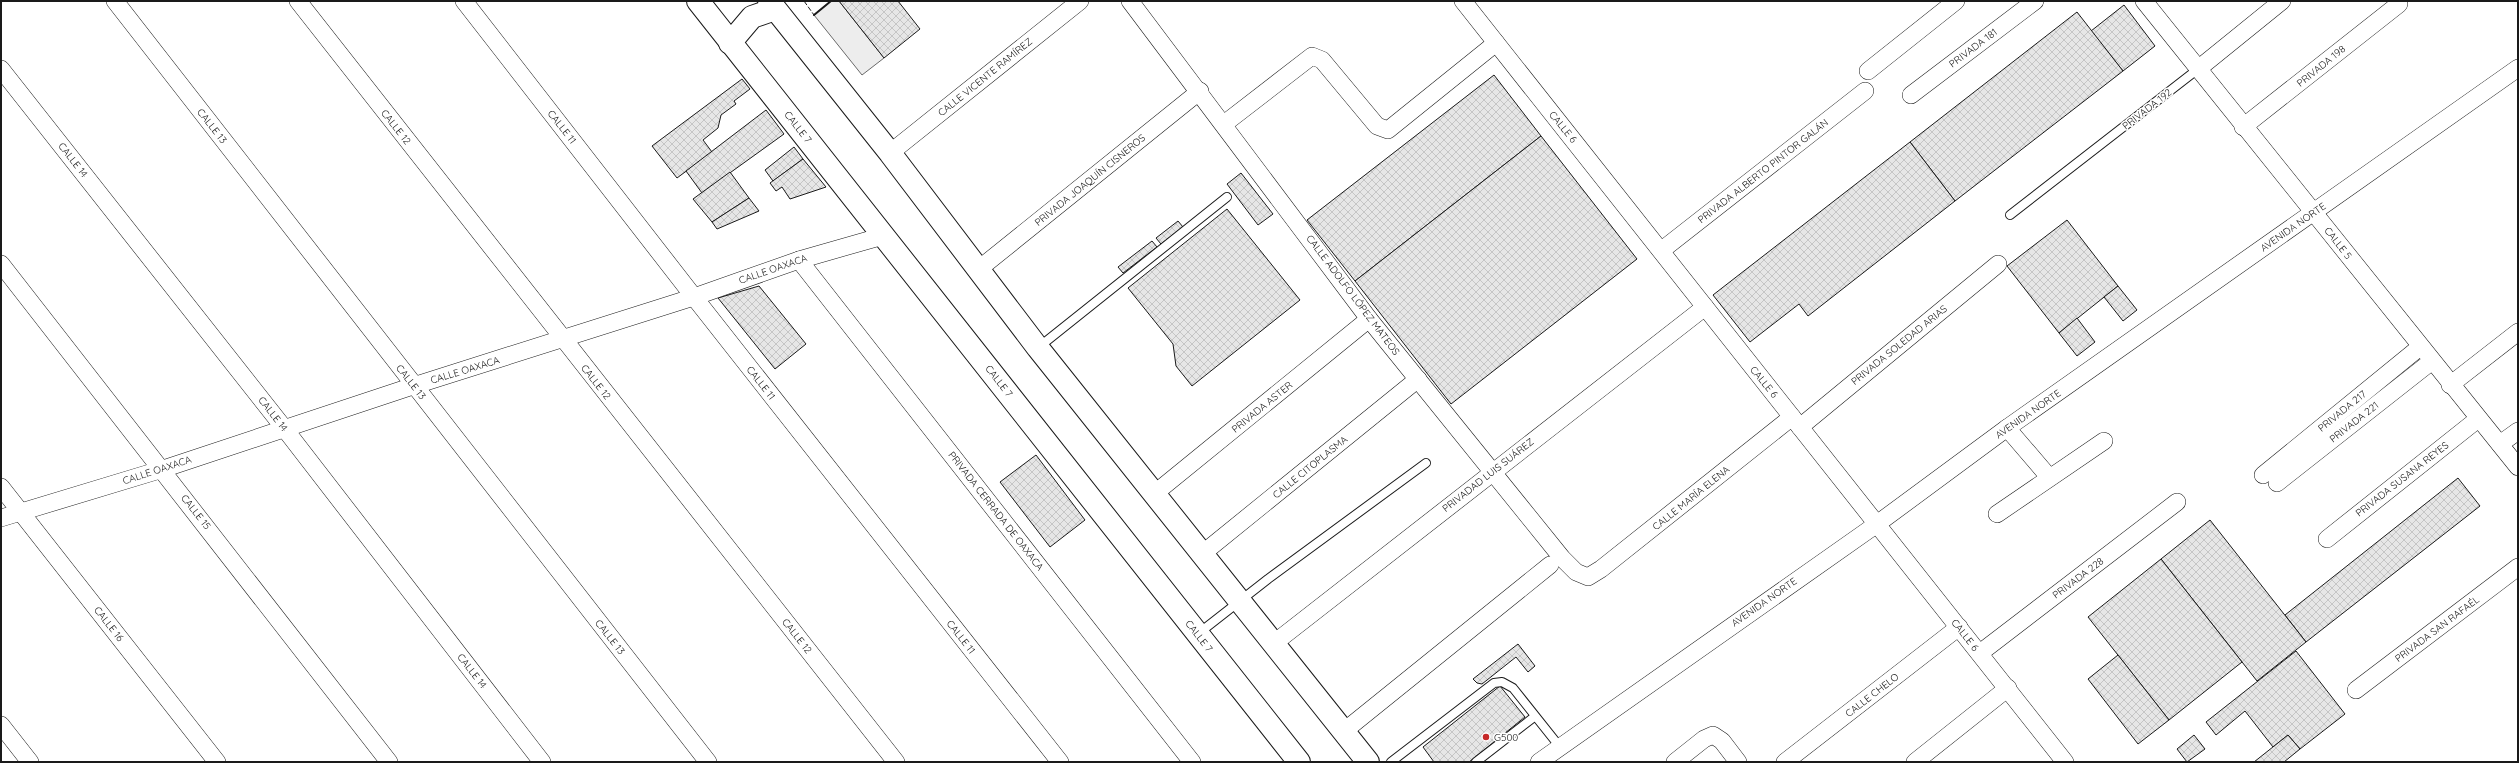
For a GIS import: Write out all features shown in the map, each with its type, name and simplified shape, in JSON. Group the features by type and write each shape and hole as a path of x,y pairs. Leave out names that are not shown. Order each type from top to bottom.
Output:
{"main road":[{"name":"CALLE 7","path":"698,1 1299,762"},
{"path":"730,43 752,17 771,3 890,153 1038,348 1368,762"}],"street":[{"name":"CALLE 13","path":"115,1 413,386 708,762"},
{"name":"CALLE 12","path":"298,1 896,762"},
{"name":"CALLE 11","path":"464,1 694,297 1060,762"},
{"name":"CALLE VICENTE RAMÍREZ","path":"890,153 1080,1"},
{"name":"CALLE ADOLFO LÓPEZ MATEOS","path":"1130,1 1200,91 1369,319 1562,558 1576,572 1588,577"},
{"name":"CALLE 6","path":"1463,1 1662,250 1705,308 1960,627 2065,762"},
{"path":"1868,71 1956,1"},
{"name":"PRIVADA 181","path":"1911,95 2035,1"},
{"name":"CALLE 5","path":"2144,1 2243,127 2314,212 2450,385 2518,467"},
{"name":"PRIVADA 192","path":"2198,69 2282,1"},
{"name":"PRIVADA 198","path":"2243,127 2399,4"},
{"path":"1224,124 1312,56 1322,60 1377,126 1388,130 1496,43"},
{"name":"AVENIDA NORTE","path":"1539,762 1877,524 2007,428 2518,68"},
{"name":"CALLE 14","path":"1,69 284,428 542,762"},
{"name":"PRIVADA JOAQUÍN CISNEROS","path":"979,269 1200,91"},
{"name":"PRIVADA ALBERTO PINTOR GALÁN","path":"1662,250 1865,91"},
{"name":"CALLE OAXACA","path":"1,518 163,469 413,386 694,297 799,260 883,236"},
{"name":"PRIVADA CERRADA DE OAXACA","path":"799,260 1192,762"},
{"name":"CALLE 15","path":"1,264 163,469 389,762"},
{"name":"PRIVADA SOLEDAD ARIAS","path":"1796,422 1998,264"},
{"name":"PRIVADAD LUIS SUÁREZ","path":"1273,644 1492,472 1705,308"},
{"name":"PRIVADA ASTER","path":"1154,494 1369,319"},
{"path":"2450,385 2518,332"},
{"name":"PRIVADA 217","path":"2270,479 2420,347"},
{"name":"PRIVADA 221","path":"2270,479 2432,361"},
{"name":"CALLE CITOPLASMA","path":"1202,554 1418,379"},
{"name":"PRIVADA SUSANA REYES","path":"2327,539 2478,419"},
{"name":"CALLE MARÍA ELENA","path":"1588,577 1601,569 1796,422"},
{"path":"2007,428 2049,478"},
{"path":"2500,444 2518,431"},
{"path":"1998,514 2104,441"},
{"name":"CALLE 16","path":"1,487 217,762"},
{"name":"PRIVADA 228","path":"1980,653 2177,502"},
{"path":"1343,732 1550,565"},
{"name":"PRIVADA SAN RAFAÉL","path":"2356,690 2518,567"},
{"name":"CALLE CHELO","path":"1785,762 1960,627"},
{"path":"1915,762 2008,688"},
{"path":"1,725 30,762"},
{"path":"1675,762 1704,739 1713,735 1722,741 1738,762"}],"lane":[{"name":"PRIVADA 192","path":"2010,215 2198,69"},
{"path":"1038,348 1227,197"},
{"path":"1198,634 1268,579 1426,463"},
{"path":"1391,762 1494,682 1502,682 1512,688 1534,717 1560,747"},
{"path":"1476,762 1534,717"}],"shaded area":[{"path":"831,1 839,1 884,58 862,75 814,15"}],"building":[{"path":"839,1 898,1 920,29 884,58"},
{"path":"2124,5 2155,46 2123,71 2091,31"},
{"path":"2077,12 2123,71 1955,201 1910,142"},
{"path":"1494,75 1541,136 1355,281 1307,220"},
{"path":"742,79 750,89 734,101 736,104 721,115 718,128 703,140 712,152 677,178 652,146"},
{"path":"766,110 784,134 702,193 686,171"},
{"path":"1541,136 1637,259 1451,404 1355,281"},
{"path":"1910,142 1955,201 1808,316 1799,304 1750,342 1713,295"},
{"path":"794,147 803,159 773,181 765,170"},
{"path":"803,159 826,187 790,199 782,187 776,191 770,183"},
{"path":"730,172 749,198 712,222 693,199"},
{"path":"1241,173 1273,214 1258,225 1227,184"},
{"path":"749,198 759,211 717,229 712,222"},
{"path":"1227,209 1300,300 1192,386 1176,366 1173,344 1128,288"},
{"path":"2067,220 2118,286 2059,333 2007,266"},
{"path":"1178,221 1183,227 1161,244 1156,238"},
{"path":"1152,241 1157,247 1123,273 1118,267"},
{"path":"759,286 806,344 775,369 718,298"},
{"path":"2118,286 2137,310 2123,321 2104,297"},
{"path":"2077,318 2095,342 2077,356 2059,333"},
{"path":"1036,455 1085,520 1050,547 1000,482"},
{"path":"2458,478 2480,506 2306,642 2285,615"},
{"path":"2210,520 2306,642 2257,681 2161,559"},
{"path":"2161,559 2242,662 2169,720 2088,617"},
{"path":"1518,644 1535,666 1528,672 1516,657 1482,684 1477,683 1473,679"},
{"path":"2296,651 2345,714 2300,749 2288,735 2273,747 2245,711 2216,735 2206,722"},
{"path":"2118,655 2169,720 2138,744 2088,679"},
{"path":"1500,686 1525,717 1469,762 1434,762 1423,747"},
{"path":"2194,735 2205,749 2187,762 2177,749"},
{"path":"2288,735 2300,749 2284,762 2254,762"}],"fence":[{"path":"804,1 814,15"}],"wall":[{"path":"814,15 831,1"}],"place":[{"name":"G500","path":"1486,737"}]}
